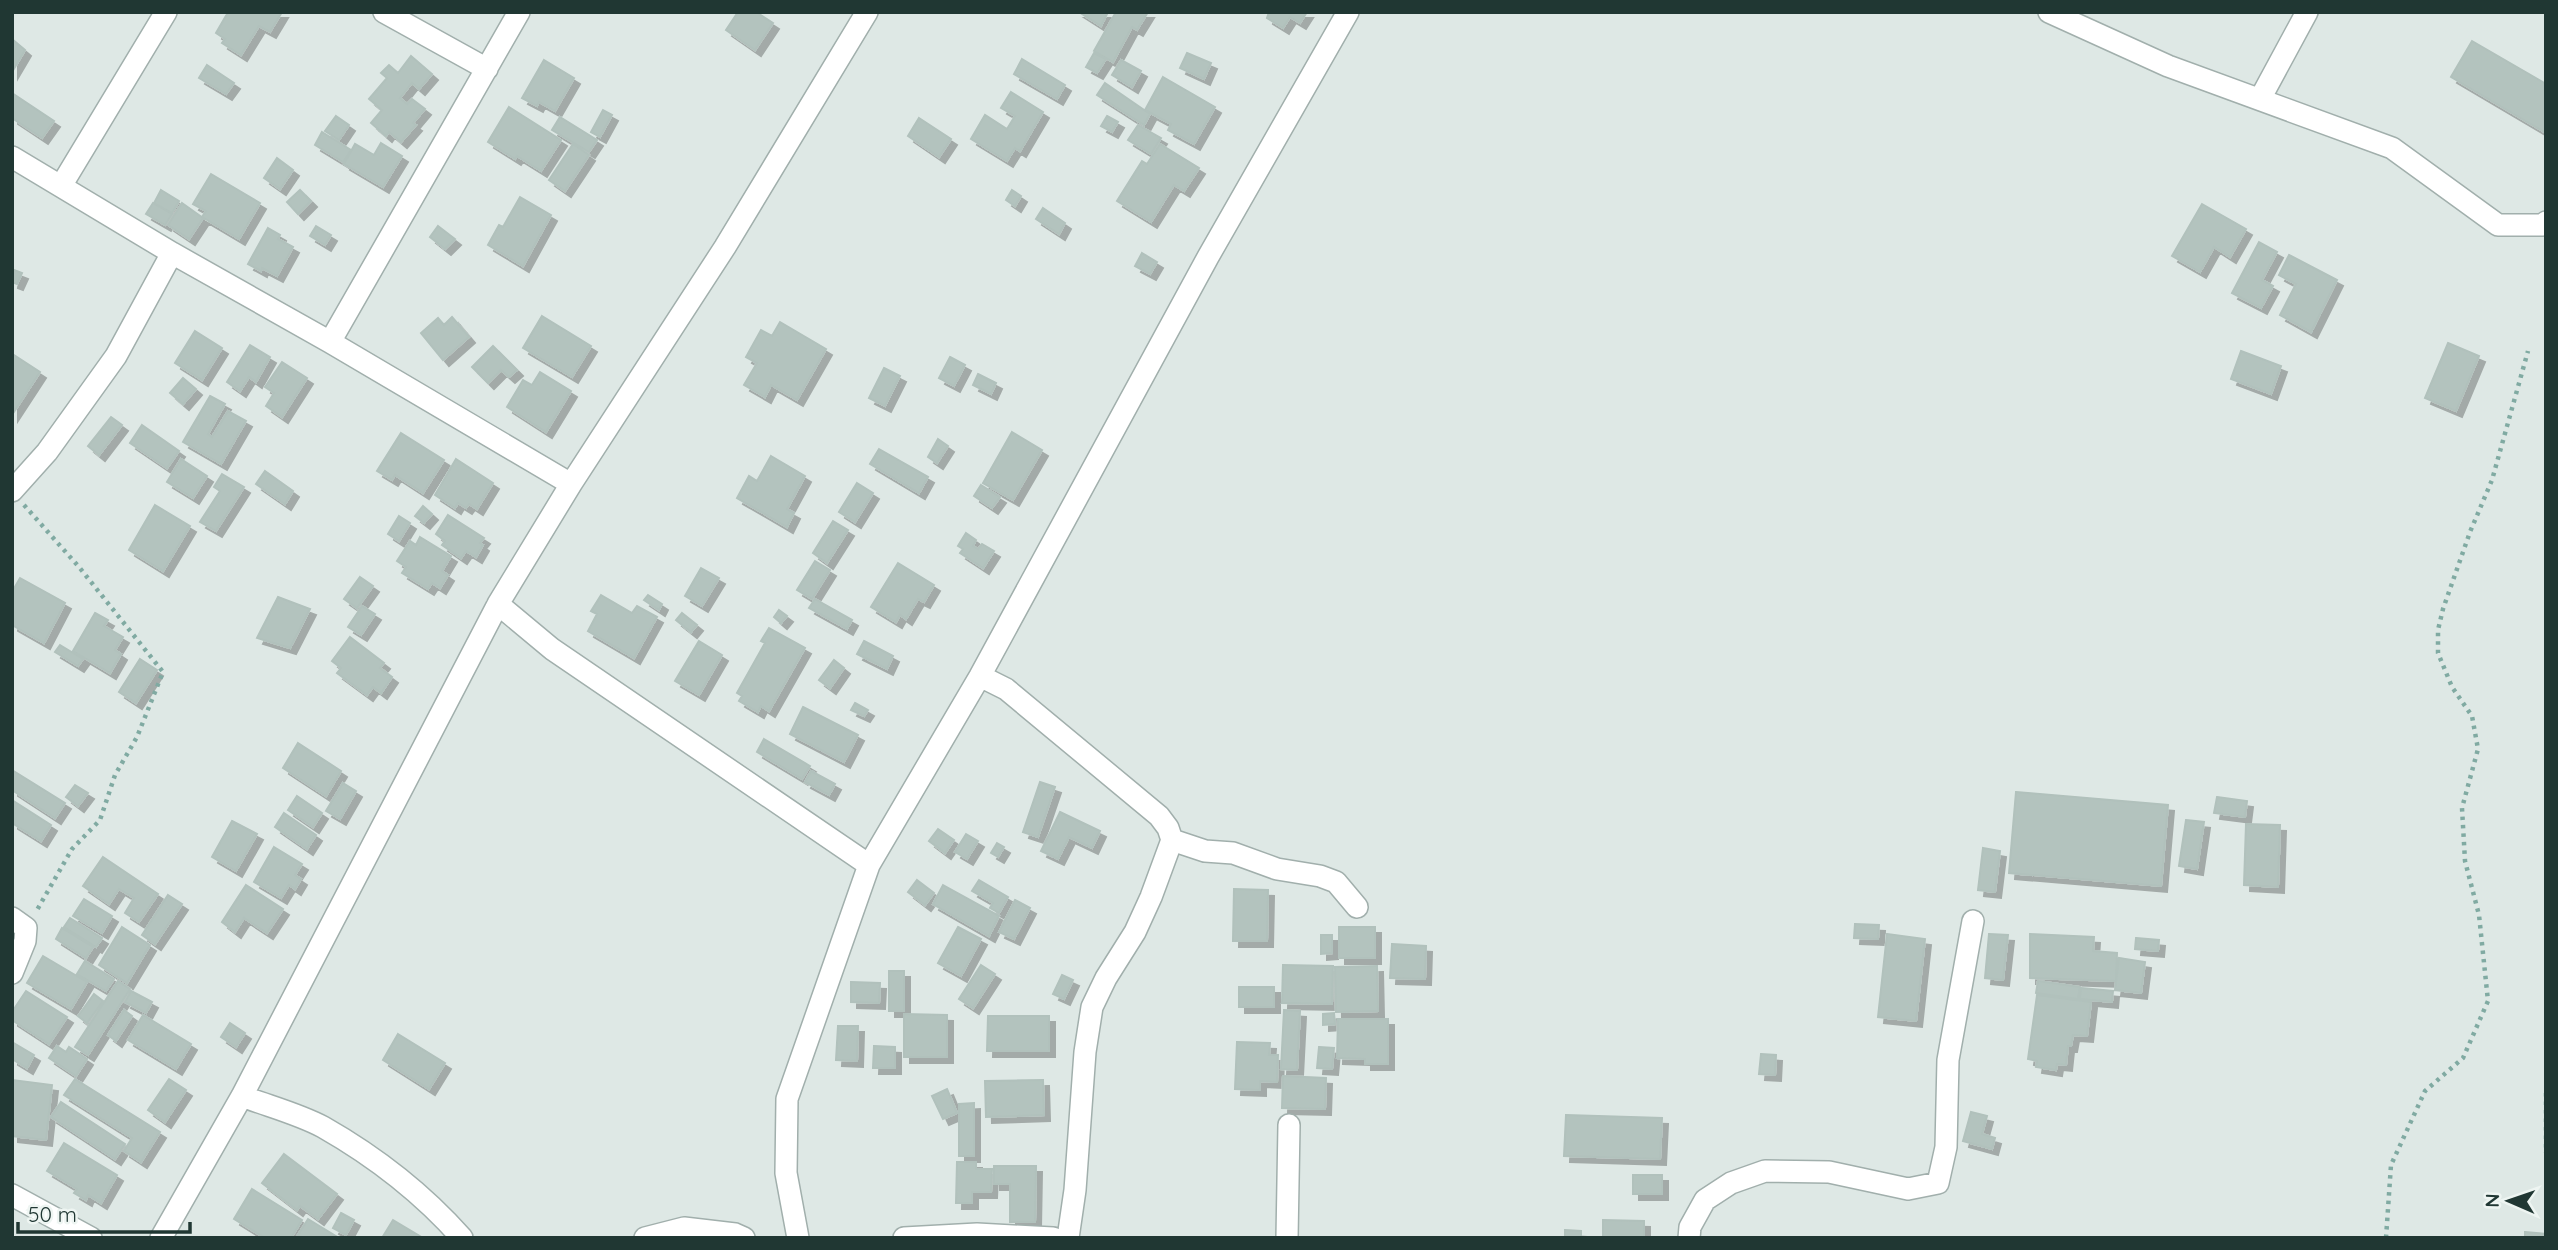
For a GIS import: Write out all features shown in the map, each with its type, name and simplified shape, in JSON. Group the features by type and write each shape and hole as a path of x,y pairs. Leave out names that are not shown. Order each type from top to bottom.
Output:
{"street":[{"path":"61,186 166,12"},
{"path":"384,12 487,69"},
{"path":"330,342 519,12"},
{"path":"161,1238 242,1096 498,604 570,484 725,247 867,12"},
{"path":"798,1238 786,1173 787,1099 869,865 980,676 1208,257 1348,12"},
{"path":"2049,12 2168,66 2392,148 2498,225 2543,225 2546,222"},
{"path":"2260,99 2306,12"},
{"path":"12,157 570,484"},
{"path":"16,496 116,356 172,253"},
{"path":"498,604 552,649 869,865"},
{"path":"980,676 1006,689 1159,816 1168,828 1172,840 1135,932 1092,1007 1085,1052 1075,1190 1068,1238"},
{"path":"1172,840 1205,851 1233,853 1278,869 1320,876 1336,882 1357,907"},
{"path":"1689,1238 1690,1227 1705,1200 1731,1183 1765,1171 1829,1172 1908,1189 1938,1183 1946,1147 1948,1060 1973,921"},
{"path":"12,973 25,941 19,923"},
{"path":"242,1096 321,1126 390,1171 462,1238"},
{"path":"1287,1238 1289,1125"},
{"path":"12,1195 90,1238"},
{"path":"645,1238 684,1228 735,1234 744,1238"},
{"path":"904,1238 977,1234 1053,1238"}],"path":[{"path":"2386,1238 2391,1165 2425,1091 2463,1058 2488,1001 2479,915 2465,861 2462,808 2477,749 2472,716 2452,687 2438,653 2438,630 2470,532 2492,480 2528,351"},
{"path":"16,496 79,566 163,672 137,737 115,775 100,820 72,849 19,923"},
{"path":"2546,1093 2546,1153"}],"building":[{"path":"224,12 282,12 270,32 259,26 241,55 222,43 225,39 216,33 227,14"},
{"path":"738,12 756,12 773,23 755,50 726,30"},
{"path":"1079,12 1108,12 1101,26"},
{"path":"1116,12 1148,12 1137,30 1132,27 1113,62 1094,51"},
{"path":"1269,12 1307,12 1300,23 1290,17 1283,28 1267,18"},
{"path":"12,39 25,50 12,72"},
{"path":"2472,41 2546,84 2546,133 2451,77"},
{"path":"1094,53 1106,59 1097,73 1086,67"},
{"path":"1187,53 1211,63 1204,79 1180,68"},
{"path":"411,56 432,74 419,89 412,83 400,98 407,104 412,99 425,109 413,123 416,125 401,142 389,132 386,136 371,123 382,110 369,99 387,78 381,73 389,65 398,73"},
{"path":"1022,59 1065,85 1057,99 1014,74"},
{"path":"544,60 574,78 555,111 539,102 537,106 522,98"},
{"path":"1121,60 1141,71 1132,87 1112,75"},
{"path":"207,65 234,83 226,94 199,78"},
{"path":"1163,77 1215,107 1194,144 1168,130 1171,124 1145,110"},
{"path":"1105,83 1150,114 1144,125 1097,95"},
{"path":"1011,92 1043,112 1020,151 1015,148 1007,161 971,139 985,115 1007,129 1015,116 1001,108"},
{"path":"12,93 54,121 42,138 12,118"},
{"path":"509,107 561,140 541,171 488,142"},
{"path":"603,110 612,115 600,137 591,132"},
{"path":"336,116 349,125 339,140 325,131"},
{"path":"1107,116 1118,122 1112,132 1101,126"},
{"path":"560,117 597,140 589,152 552,130"},
{"path":"919,118 951,139 939,157 908,136"},
{"path":"1138,125 1161,138 1151,154 1128,140"},
{"path":"322,132 351,150 343,162 315,145"},
{"path":"381,143 402,156 383,187 344,164 355,144 374,155"},
{"path":"573,144 589,155 565,191 549,180"},
{"path":"1160,144 1199,168 1184,191 1174,185 1151,222 1117,201 1142,161 1147,164"},
{"path":"277,158 293,170 280,189 264,178"},
{"path":"211,174 260,203 239,239 202,217 206,211 193,204"},
{"path":"161,190 179,201 172,213 154,203"},
{"path":"300,190 311,201 298,214 287,202"},
{"path":"1012,190 1021,196 1015,206 1006,200"},
{"path":"520,197 551,215 523,266 488,245 499,225 503,227"},
{"path":"153,203 172,214 165,225 146,214"},
{"path":"182,203 203,218 189,239 168,225"},
{"path":"2202,204 2246,229 2230,257 2214,247 2200,272 2172,256"},
{"path":"1043,208 1065,223 1059,234 1036,219"},
{"path":"316,226 331,235 325,245 310,236"},
{"path":"438,226 455,239 445,249 430,237"},
{"path":"268,228 280,235 278,239 293,247 277,276 248,264"},
{"path":"2259,242 2277,252 2262,280 2273,286 2261,308 2232,293"},
{"path":"1142,253 1157,262 1150,274 1135,266"},
{"path":"2289,255 2337,280 2311,332 2280,315 2296,284 2279,275"},
{"path":"14,270 22,273 17,284 12,282"},
{"path":"542,316 591,346 572,377 523,348"},
{"path":"452,317 469,337 443,360 421,333 438,318 444,325"},
{"path":"780,322 826,349 797,400 771,385 765,397 744,385 757,363 746,357 761,330 772,336"},
{"path":"195,331 222,348 202,380 175,363"},
{"path":"2448,343 2479,356 2456,411 2425,398"},
{"path":"250,345 270,357 256,382 249,377 240,391 227,382"},
{"path":"493,346 517,370 509,377 501,370 488,383 472,367"},
{"path":"2241,351 2281,366 2271,394 2231,379"},
{"path":"14,355 40,372 12,415 12,357"},
{"path":"950,357 965,365 954,386 939,378"},
{"path":"282,362 307,378 282,417 266,406 274,393 265,387"},
{"path":"884,368 900,376 885,406 869,398"},
{"path":"540,372 571,391 546,432 507,407 523,380 532,385"},
{"path":"978,374 996,383 991,394 973,385"},
{"path":"183,378 196,389 183,404 170,393"},
{"path":"210,396 225,404 208,434 212,437 228,411 246,421 221,464 183,442"},
{"path":"111,417 122,425 99,455 88,446"},
{"path":"142,425 179,451 167,468 130,443"},
{"path":"1012,432 1042,450 1013,500 983,483"},
{"path":"401,433 444,460 423,493 395,475 392,480 377,471"},
{"path":"938,439 948,446 937,463 928,457"},
{"path":"879,449 928,477 919,493 870,464"},
{"path":"771,456 805,476 787,509 794,513 787,527 737,498 749,476 757,481"},
{"path":"181,459 207,476 193,498 167,482"},
{"path":"456,459 493,483 477,509 469,504 466,508 458,503 455,508 435,495"},
{"path":"265,471 293,491 285,504 256,484"},
{"path":"222,474 244,487 216,531 200,522 220,491 214,487"},
{"path":"857,483 873,493 855,522 839,512"},
{"path":"981,485 1000,497 992,508 974,496"},
{"path":"155,505 190,526 163,571 129,550"},
{"path":"423,506 432,514 424,523 415,516"},
{"path":"448,515 484,538 476,557 466,551 461,558 442,545 445,541 436,534"},
{"path":"399,516 410,523 399,541 388,534"},
{"path":"833,521 848,530 827,563 813,553"},
{"path":"966,533 976,540 973,546 978,549 982,544 994,551 983,568 960,553 963,549 958,546"},
{"path":"420,537 451,556 442,571 448,575 440,588 432,583 428,589 402,573 406,567 397,561 410,541 416,545"},
{"path":"815,561 830,570 812,599 797,590"},
{"path":"898,563 934,585 924,602 918,599 906,619 900,615 896,622 871,607"},
{"path":"701,568 719,578 702,606 685,596"},
{"path":"360,577 373,586 357,608 344,599"},
{"path":"20,578 65,603 44,643 12,625 12,592"},
{"path":"601,595 632,613 637,606 657,617 634,658 588,631 597,614 591,611"},
{"path":"648,595 662,604 659,610 644,600"},
{"path":"278,597 310,609 290,648 257,638"},
{"path":"815,599 852,620 847,629 809,608"},
{"path":"362,606 375,614 361,635 348,627"},
{"path":"779,610 787,616 781,623 774,617"},
{"path":"95,613 108,620 104,626 123,637 115,650 121,654 110,673 73,651"},
{"path":"682,613 697,625 691,632 676,620"},
{"path":"769,628 805,648 769,711 761,706 758,712 739,701 742,696 737,693 765,643 761,641"},
{"path":"350,637 384,663 380,668 392,677 381,693 373,687 367,695 337,673 341,668 332,661"},
{"path":"699,641 722,655 699,695 675,681"},
{"path":"864,641 893,656 887,669 857,654"},
{"path":"60,645 83,659 78,666 55,652"},
{"path":"140,659 157,670 136,703 119,692"},
{"path":"834,660 844,668 830,688 819,680"},
{"path":"855,703 868,710 864,716 851,710"},
{"path":"803,707 858,735 844,762 790,734"},
{"path":"764,739 810,766 802,779 757,752"},
{"path":"298,743 341,771 326,796 283,768"},
{"path":"12,770 65,803 55,818 12,790"},
{"path":"811,771 835,784 829,795 805,782"},
{"path":"1040,782 1055,787 1038,837 1023,832"},
{"path":"343,783 356,791 340,819 326,811"},
{"path":"75,785 88,793 78,806 66,797"},
{"path":"2016,792 2168,805 2161,886 2009,873"},
{"path":"297,796 322,813 313,827 288,810"},
{"path":"2217,797 2247,801 2245,817 2214,813"},
{"path":"12,800 51,825 41,841 12,823"},
{"path":"1060,812 1100,831 1092,848 1069,837 1058,859 1041,851"},
{"path":"284,813 316,835 307,849 275,827"},
{"path":"2186,820 2204,822 2197,869 2179,866"},
{"path":"232,821 257,834 236,871 212,857"},
{"path":"2246,824 2280,825 2278,887 2244,885"},
{"path":"938,829 954,840 945,853 929,841"},
{"path":"966,834 978,841 967,859 955,852"},
{"path":"997,843 1004,847 998,857 991,853"},
{"path":"274,847 302,864 295,875 301,879 295,889 289,885 281,898 254,882"},
{"path":"1983,848 2000,851 1995,892 1978,890"},
{"path":"103,857 158,894 139,922 125,913 134,898 119,889 109,904 83,886"},
{"path":"917,880 934,893 925,905 908,892"},
{"path":"979,880 1008,897 999,913 990,908 993,903 972,891"},
{"path":"246,885 283,909 267,933 244,918 235,932 222,922"},
{"path":"943,885 999,916 989,936 933,904"},
{"path":"1234,889 1268,890 1267,941 1233,941"},
{"path":"168,895 182,904 155,944 142,935"},
{"path":"84,899 112,916 102,933 73,916"},
{"path":"1015,900 1030,908 1014,939 999,932"},
{"path":"70,918 102,938 96,947 64,927"},
{"path":"1855,924 1879,925 1878,939 1854,938"},
{"path":"122,927 150,945 127,983 99,965"},
{"path":"958,927 981,939 961,976 938,963"},
{"path":"1339,927 1375,927 1375,958 1339,958"},
{"path":"62,928 93,947 86,958 56,939"},
{"path":"1887,934 1925,939 1916,1021 1878,1017"},
{"path":"1989,934 2008,935 2003,980 1985,978"},
{"path":"2030,934 2094,937 2093,951 2117,953 2116,981 2030,978"},
{"path":"1321,935 1332,935 1332,953 1321,954"},
{"path":"2136,938 2159,940 2158,951 2135,949"},
{"path":"1392,944 1426,946 1425,979 1390,978"},
{"path":"43,956 87,982 71,1009 27,983"},
{"path":"2119,958 2145,962 2141,993 2115,990"},
{"path":"85,961 114,979 106,991 77,974"},
{"path":"981,965 995,974 973,1008 959,999"},
{"path":"1283,965 1333,966 1332,1004 1282,1003"},
{"path":"1377,966 1378,1011 1336,1012 1335,967"},
{"path":"889,971 904,971 904,1011 889,1011"},
{"path":"1062,975 1073,980 1064,999 1053,994"},
{"path":"118,981 130,989 88,1055 75,1047"},
{"path":"2038,981 2080,987 2078,999 2036,993"},
{"path":"851,982 880,983 879,1003 851,1002"},
{"path":"1239,987 1274,987 1274,1007 1239,1007"},
{"path":"2081,988 2113,991 2112,1002 2080,999"},
{"path":"26,991 67,1017 49,1044 12,1020 12,1012"},
{"path":"131,991 152,1002 146,1013 125,1002"},
{"path":"94,994 103,1001 87,1023 78,1016"},
{"path":"2037,995 2091,1002 2087,1036 2073,1035 2071,1046 2068,1046 2066,1065 2057,1064 2056,1070 2036,1067 2037,1061 2028,1059"},
{"path":"124,1010 132,1016 116,1041 108,1035"},
{"path":"1284,1010 1300,1011 1297,1070 1281,1069"},
{"path":"1334,1013 1335,1024 1323,1025 1323,1014"},
{"path":"904,1014 947,1015 947,1057 904,1057"},
{"path":"143,1015 191,1044 176,1069 128,1040"},
{"path":"988,1016 1049,1016 1049,1051 987,1051"},
{"path":"1338,1019 1388,1019 1388,1064 1365,1064 1365,1059 1337,1058"},
{"path":"230,1023 245,1033 236,1047 221,1037"},
{"path":"838,1026 858,1026 857,1061 836,1060"},
{"path":"398,1034 445,1063 429,1089 383,1060"},
{"path":"12,1042 34,1055 27,1068 12,1059"},
{"path":"1237,1042 1270,1043 1269,1055 1278,1055 1277,1082 1260,1081 1260,1090 1235,1089"},
{"path":"57,1046 66,1052 69,1047 87,1059 76,1076 49,1058"},
{"path":"874,1046 895,1047 895,1068 873,1068"},
{"path":"1319,1047 1334,1048 1332,1069 1317,1068"},
{"path":"1761,1054 1776,1055 1775,1075 1759,1074"},
{"path":"1283,1076 1326,1078 1325,1109 1282,1108"},
{"path":"75,1079 160,1132 141,1162 124,1151 132,1138 64,1095"},
{"path":"169,1079 186,1090 165,1122 148,1110"},
{"path":"12,1080 52,1085 46,1140 12,1136"},
{"path":"1043,1080 1044,1115 986,1117 985,1081"},
{"path":"947,1089 957,1113 943,1119 932,1096"},
{"path":"61,1102 125,1144 115,1159 51,1117"},
{"path":"974,1103 974,1156 959,1156 959,1104"},
{"path":"1971,1112 1987,1116 1982,1134 1995,1138 1992,1149 1963,1141"},
{"path":"1566,1115 1662,1118 1660,1159 1564,1156"},
{"path":"64,1143 117,1175 101,1203 88,1195 86,1200 74,1193 77,1189 47,1171"},
{"path":"284,1154 337,1194 318,1219 300,1206 297,1210 262,1183"},
{"path":"957,1162 976,1162 976,1169 992,1169 991,1192 972,1192 972,1203 956,1203"},
{"path":"994,1166 1036,1166 1035,1222 1010,1222 1010,1184 994,1184"},
{"path":"1633,1175 1662,1175 1662,1194 1633,1194"},
{"path":"252,1189 302,1220 291,1238 265,1238 234,1219"},
{"path":"341,1213 354,1220 346,1235 333,1228"},
{"path":"308,1219 339,1238 303,1238 298,1235"},
{"path":"393,1220 423,1238 382,1238"},
{"path":"1603,1220 1644,1221 1644,1238 1603,1238"},
{"path":"1565,1230 1581,1231 1581,1238 1565,1238"},
{"path":"2525,1232 2546,1234 2545,1238 2525,1238"}]}
